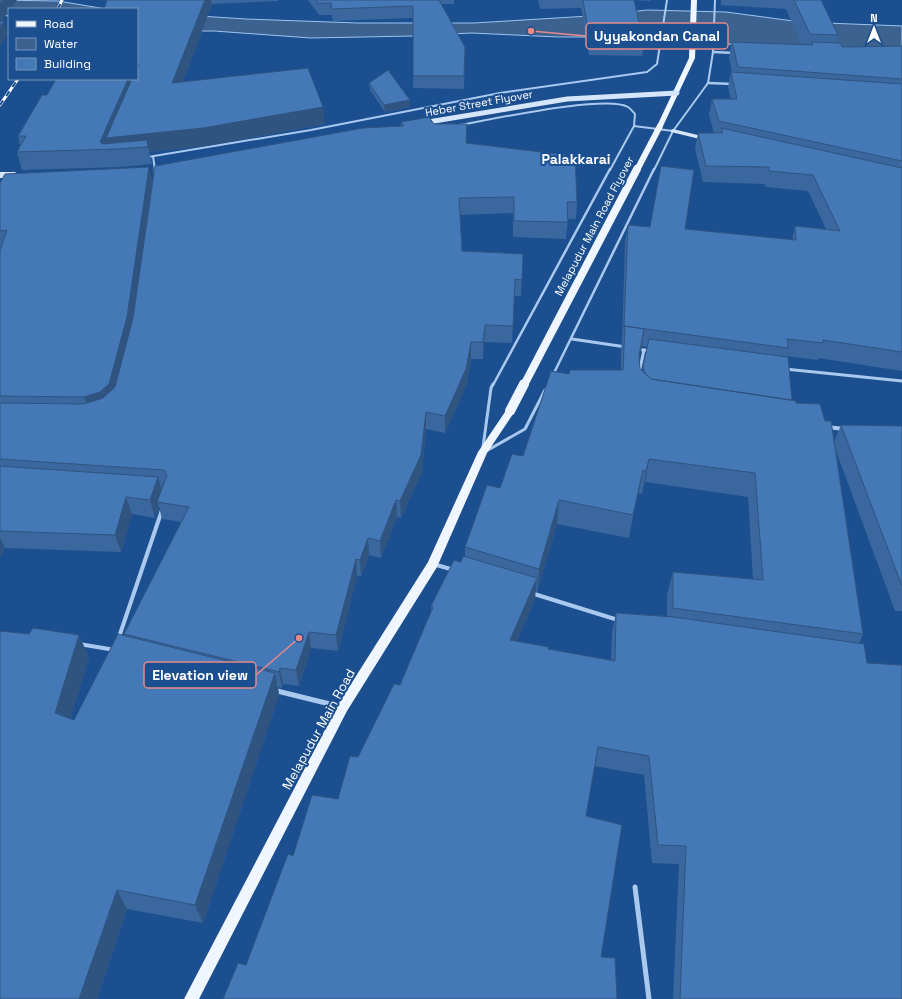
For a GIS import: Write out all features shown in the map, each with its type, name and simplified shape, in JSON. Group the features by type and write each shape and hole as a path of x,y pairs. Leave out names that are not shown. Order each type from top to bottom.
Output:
{"main road":[{"name":"Melapudur Main Road Flyover","path":"483,452 510,411 677,92 692,58 694,0"},
{"name":"Melapudur Main Road","path":"191,999 343,707 434,564 483,452"}],"street":[{"path":"713,52 737,53"},
{"path":"708,82 739,85"},
{"name":"Heber Street Flyover","path":"418,124 565,99 619,94 677,92"},
{"path":"673,131 712,140"},
{"path":"145,170 161,168"},
{"path":"0,175 24,175"},
{"path":"572,339 659,352"},
{"path":"638,380 644,350"},
{"path":"783,369 902,381"},
{"path":"823,426 847,430"},
{"path":"115,650 163,506"},
{"path":"434,564 456,571"},
{"path":"525,592 625,622"},
{"path":"70,643 122,652"},
{"path":"267,688 343,707"},
{"path":"636,886 649,999"}],"lane":[{"path":"146,157 311,130 500,93 638,74 654,68 657,64 667,0"},
{"path":"551,380 673,131 708,82 713,52 715,0"},
{"path":"455,125 577,105 605,103 628,107 635,114 634,126 491,388 483,452"},
{"path":"634,126 673,131"},
{"path":"153,156 156,180"},
{"path":"483,452 525,429 547,387"}],"water":[{"path":"0,0 58,1 100,8 8,8 8,16 0,15"},
{"path":"647,10 726,12 801,22 902,26 902,51 726,44 656,37 558,37 471,33 311,38 214,31 164,31 138,12 246,19 358,23 474,23 606,15"}],"building":[{"path":"107,0 205,0 172,83 308,68 323,107 203,128 106,138 132,80 138,80 139,65 138,8 104,8"},
{"path":"315,0 439,0 465,47 464,76 413,76 413,6 332,9 331,3 318,3"},
{"path":"583,0 634,0 644,44 590,43"},
{"path":"794,0 821,0 838,35 810,34"},
{"path":"0,21 4,21 0,27"},
{"path":"732,42 813,45 812,42 841,43 842,47 902,46 902,79 738,67"},
{"path":"388,70 410,100 384,105 369,83"},
{"path":"731,72 902,84 902,161 719,121 712,99 737,99"},
{"path":"55,80 128,80 100,142 103,144 147,140 148,147 17,152 26,136 18,136 42,95 47,95"},
{"path":"429,117 434,124 467,124 466,143 575,156 577,202 567,202 568,222 514,221 514,197 459,198 462,251 523,254 522,280 515,279 513,326 485,325 483,342 471,342 466,369 445,416 426,412 421,455 400,501 396,500 380,541 368,538 360,560 356,559 336,635 309,632 296,670 280,668 279,672 124,634 189,507 157,502 167,475 164,470 0,459 0,403 84,404 103,398 115,387 133,318 155,166 363,128 404,126 401,122"},
{"path":"721,128 902,168 902,352 823,340 823,343 787,339 788,348 624,326 628,225 650,227 661,166 694,170 685,229 796,240 795,226 840,231 813,175 769,171 769,167 706,166 698,133 723,133"},
{"path":"149,167 127,317 109,384 100,392 84,397 0,396 0,250 7,230 0,231 0,183 5,174"},
{"path":"625,326 644,329 639,356 640,369 651,379 796,401 796,403 820,404 825,421 831,421 863,634 673,608 673,572 763,580 755,473 649,459 646,471 643,470 633,515 559,500 539,569 465,547 487,485 500,488 512,454 523,456 551,371 569,374 570,370 623,370"},
{"path":"649,339 788,357 792,400 651,379 645,373 643,366"},
{"path":"841,425 902,426 902,586"},
{"path":"0,466 158,477 150,500 126,497 115,535 0,531"},
{"path":"463,556 537,578 510,640 549,647 548,649 615,661 616,613 673,617 864,644 867,663 902,665 902,999 680,999 686,846 658,845 649,756 598,747 586,816 622,825 601,957 615,958 617,999 223,999 238,963 246,965 288,854 293,856 312,795 338,799 350,756 358,757 394,684 400,685 433,607 431,606 454,560 461,562"},
{"path":"33,628 79,635 55,713 74,720 118,634 275,673 195,905 117,890 79,999 0,999 0,631 29,634"}],"railway":[{"path":"58,8 62,0"},
{"path":"0,105 17,80"}],"place":[{"name":"Uyyakondan Canal","path":"531,31"},
{"name":"Elevation view","path":"299,638"}],"district":[{"name":"Palakkarai","path":"576,159"}]}
